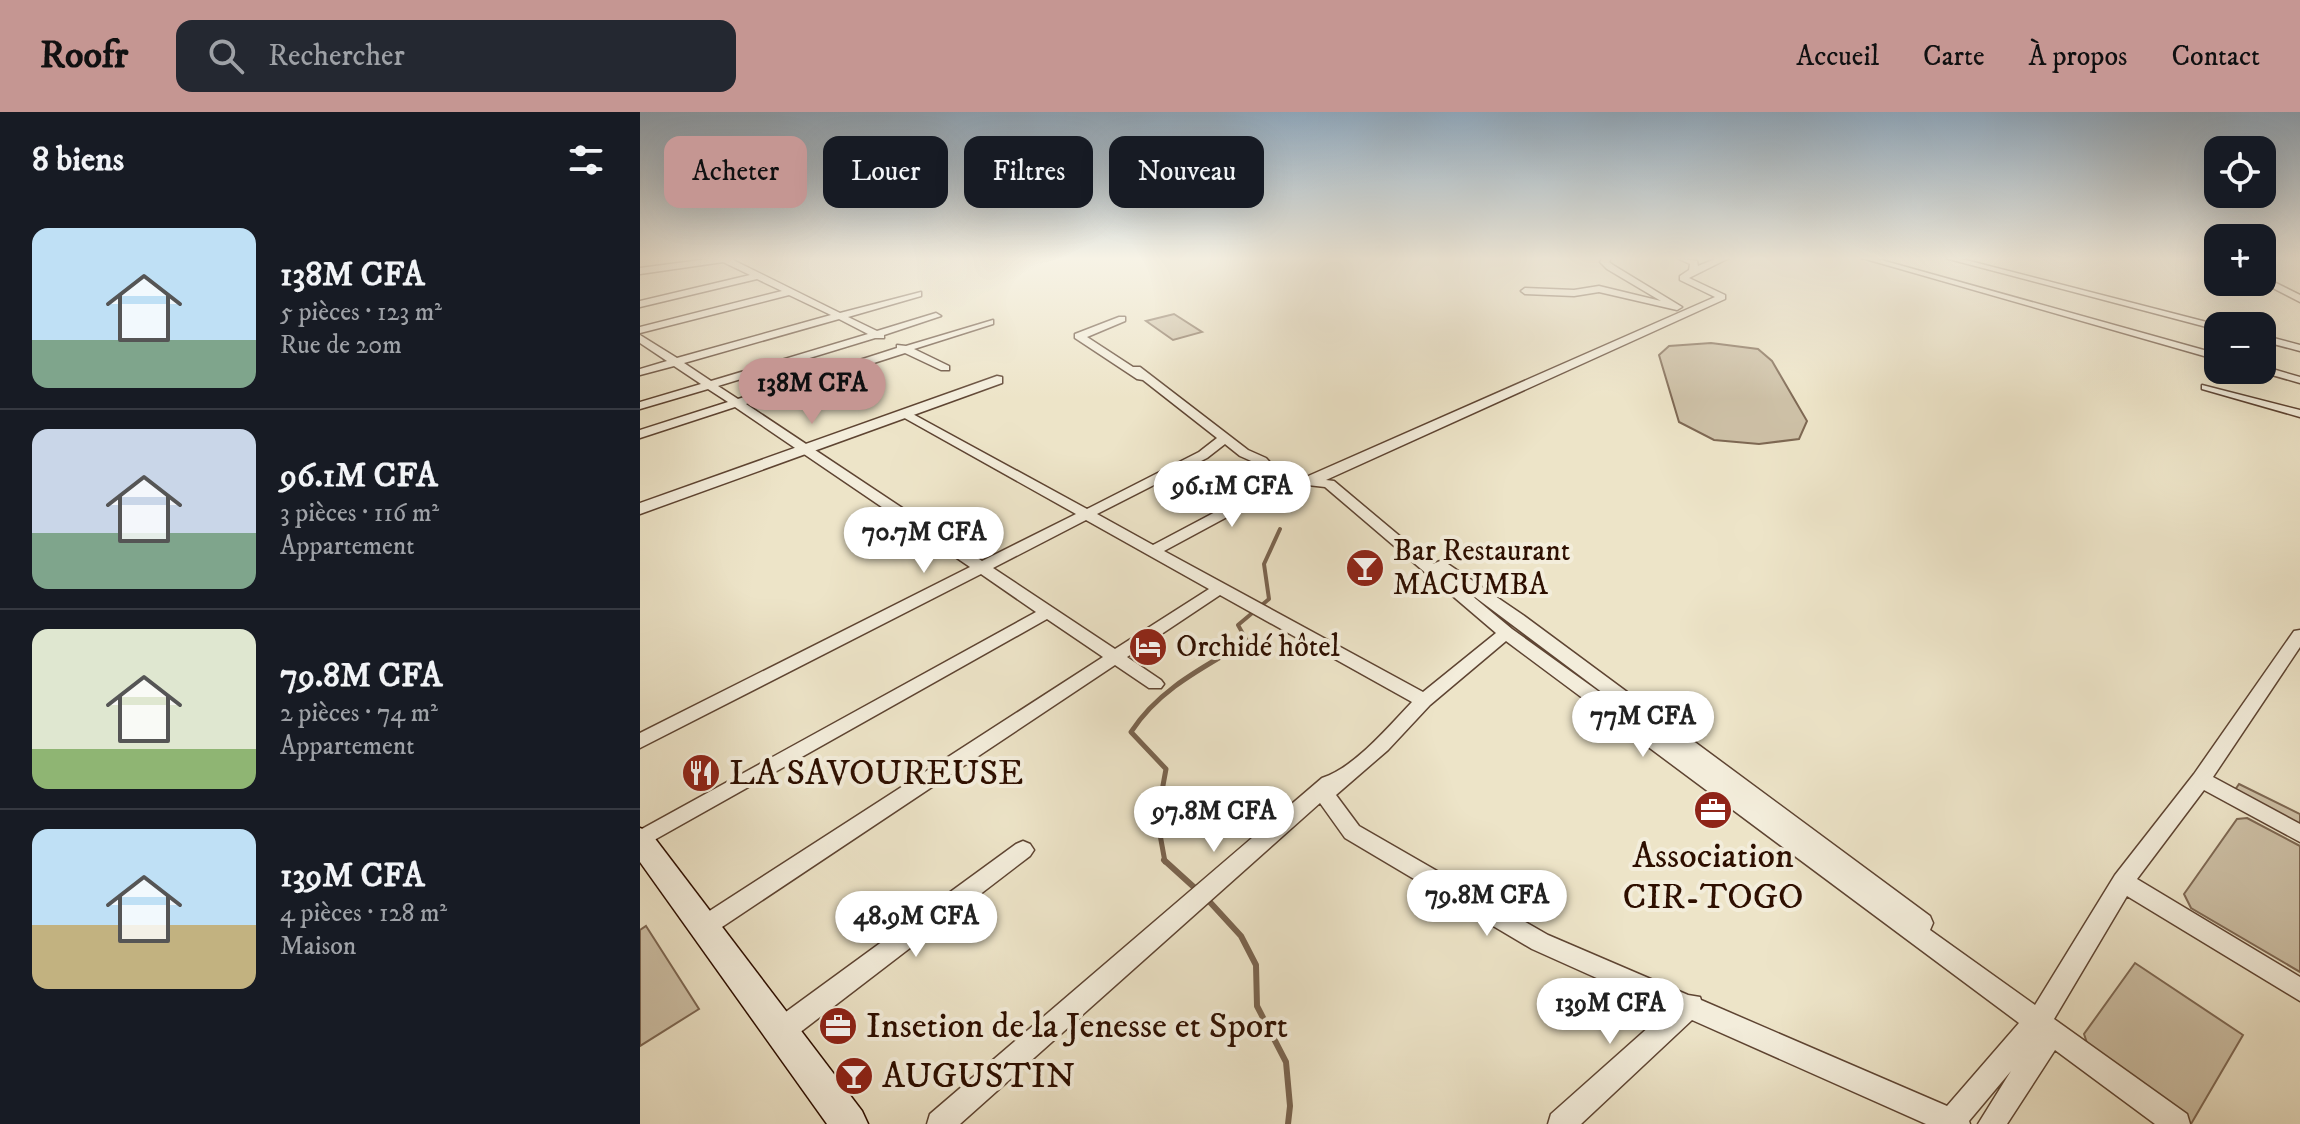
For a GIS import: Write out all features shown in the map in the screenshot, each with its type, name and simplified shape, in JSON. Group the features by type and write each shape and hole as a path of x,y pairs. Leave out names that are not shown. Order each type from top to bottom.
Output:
{"main road":[{"path":"640,840 849,1124"}],"street":[{"path":"640,330 737,305"},
{"path":"816,305 945,368"},
{"path":"640,372 877,305"},
{"path":"1664,305 1683,310"},
{"path":"1675,305 1683,310"},
{"path":"1152,551 1284,479 1317,479 1697,305"},
{"path":"2032,305 2204,353"},
{"path":"2106,307 2113,305"},
{"path":"2137,305 2204,323"},
{"path":"2087,321 2097,314"},
{"path":"640,406 936,316"},
{"path":"640,741 1203,455 1226,437 1180,407 1122,361 1079,336 1122,319"},
{"path":"640,434 990,322"},
{"path":"640,338 1155,684"},
{"path":"2276,342 2300,348"},
{"path":"1136,369 1244,453 1262,461 1278,478 1329,484 1512,626"},
{"path":"2276,373 2300,380"},
{"path":"640,509 997,380"},
{"path":"2206,387 2300,414"},
{"path":"905,414 1424,701"},
{"path":"1317,479 2048,1023 2190,1124"},
{"path":"705,926 1220,588"},
{"path":"640,840 1048,612"},
{"path":"940,1124 1512,626"},
{"path":"1991,1124 2123,882 2201,779 2300,635"},
{"path":"1424,701 1381,745 1324,794 1352,832 1540,942 1957,1124"},
{"path":"2201,779 2300,834"},
{"path":"1373,848 1489,916 1948,1124 2048,1023"},
{"path":"781,1031 1023,850"},
{"path":"2123,882 2300,990"},
{"path":"1561,1124 1691,1005"},
{"path":"2048,1023 2177,1124"}],"shaded area":[{"path":"1174,314 1202,332 1173,340 1146,321"},
{"path":"1711,343 1758,349 1772,361 1807,421 1799,439 1759,444 1714,440 1679,422 1659,355 1669,346"},
{"path":"2239,784 2300,814 2300,825 2235,790"},
{"path":"2247,818 2300,846 2300,972 2191,908 2184,894 2237,819"},
{"path":"646,926 699,1009 640,1046 640,930"},
{"path":"2135,963 2243,1035 2191,1124 2088,1046 2084,1034"}],"waterway":[{"path":"1225,654 1247,641 1238,625 1269,599 1264,564 1280,529"},
{"path":"1165,861 1157,818 1166,769 1131,732 1163,696 1229,652"},
{"path":"1165,861 1196,889"},
{"path":"1208,900 1241,936 1256,965 1257,1006 1286,1062 1290,1106 1288,1124"}],"place":[{"name":"Bar Restaurant MACUMBA","path":"1365,568"},
{"name":"Orchidé hôtel","path":"1148,647"},
{"name":"LA SAVOUREUSE","path":"701,773"},
{"name":"Association CIR-TOGO","path":"1713,810"},
{"name":"Insetion de la Jenesse et Sport","path":"838,1026"},
{"name":"AUGUSTIN","path":"854,1076"}]}
